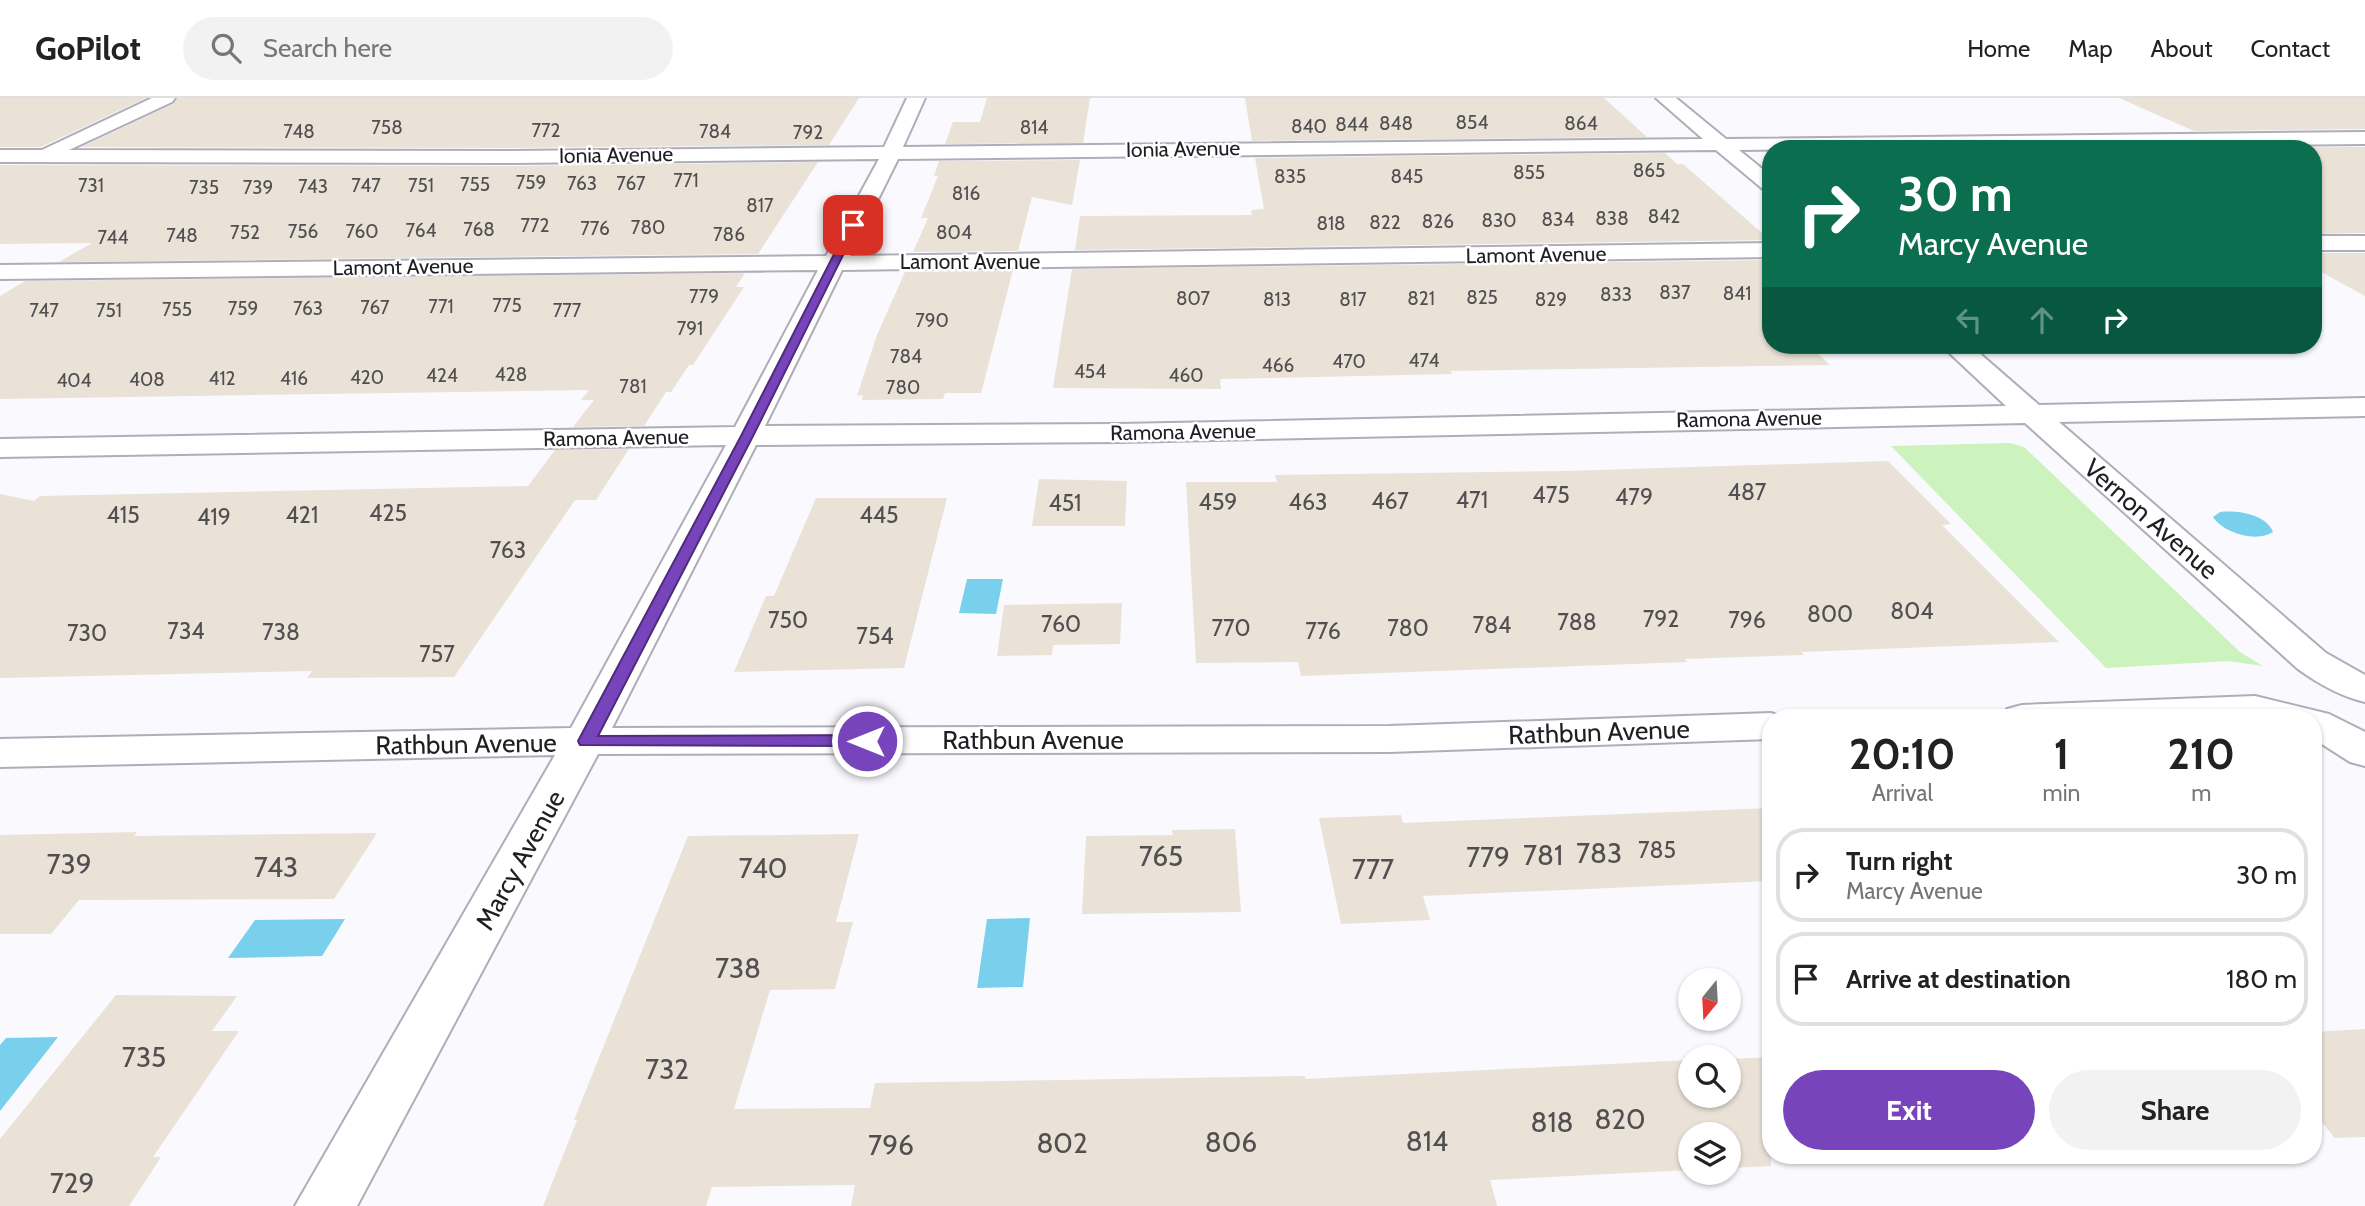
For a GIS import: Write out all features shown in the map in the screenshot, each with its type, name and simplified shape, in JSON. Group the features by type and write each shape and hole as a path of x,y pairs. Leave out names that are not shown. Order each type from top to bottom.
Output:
{"street":[{"path":"0,175 166,98"},
{"name":"Marcy Avenue","path":"326,1206 586,741 747,436 832,263 894,152 916,98"},
{"path":"1665,98 1762,178"},
{"name":"Ionia Avenue","path":"2150,140 2365,138"},
{"name":"Ionia Avenue","path":"0,156 513,157 1762,144"},
{"path":"2322,243 2365,243"},
{"name":"Lamont Avenue","path":"0,272 1242,260 1762,250"},
{"name":"Vernon Avenue","path":"1964,354 2312,661 2359,688"},
{"name":"Ramona Avenue","path":"0,448 1120,433 2365,407"},
{"name":"Rathbun Avenue","path":"0,753 586,741 1389,740 1762,726"},
{"path":"2322,728 2365,752"}],"green space":[{"path":"2010,443 2024,447 2240,652 2263,666 2228,661 2106,668 1891,446"}],"water":[{"path":"2220,512 2258,517 2273,532 2258,537 2232,532 2213,517"},
{"path":"967,579 1003,579 996,614 959,613"},
{"path":"1030,918 1023,987 977,988 987,919"},
{"path":"345,919 322,956 228,958 255,920"},
{"path":"58,1037 0,1111 0,1045 6,1038"}],"building":[{"path":"0,98 146,98 41,147 0,147"},
{"path":"178,98 859,98 829,145 513,148 81,147 173,104"},
{"path":"987,98 1090,98 1083,143 945,144 953,122 980,122"},
{"path":"1245,98 1604,98 1647,137 1252,141"},
{"path":"2119,98 2365,98 2365,129 2194,131"},
{"path":"2322,147 2365,147 2365,233 2322,234"},
{"path":"1665,153 1677,164 1683,164 1762,233 1762,240 1075,250 1080,216 1252,215 1251,210 1264,209 1255,158"},
{"path":"1080,160 1072,205 1032,197 1018,251 913,252 928,218 921,218 938,176 934,176 939,161"},
{"path":"818,162 758,254 59,262 92,243 0,244 0,165 513,166"},
{"path":"2322,253 2365,253 2365,296 2322,272"},
{"path":"1762,260 1762,354 1818,354 1830,365 1451,371 1452,374 1220,379 1221,389 1053,388 1072,269"},
{"path":"1013,270 981,393 945,393 943,399 862,400 863,395 857,396 877,335 905,272"},
{"path":"745,273 736,287 744,287 693,365 689,365 671,392 666,392 644,426 573,427 594,400 581,400 589,390 0,399 0,296 25,281"},
{"path":"629,449 596,500 575,500 454,677 307,678 312,671 0,678 0,494 34,501 40,496 528,486 555,450"},
{"path":"1888,461 1951,524 1942,525 2059,642 1802,652 1804,655 1685,659 1687,662 1301,676 1298,662 1196,663 1186,482 1277,482 1275,475 1566,471"},
{"path":"1039,479 1127,481 1125,526 1032,526"},
{"path":"816,498 947,498 904,668 734,672 766,596 774,596"},
{"path":"1122,603 1120,644 1053,645 1052,655 997,656 1004,605"},
{"path":"1762,808 1762,881 1423,896 1430,920 1341,924 1319,818 1401,815 1403,823"},
{"path":"1235,829 1241,912 1082,914 1086,836 1173,835 1172,830"},
{"path":"137,832 134,836 377,833 334,899 79,900 51,934 0,934 0,835"},
{"path":"859,834 836,922 853,922 835,989 770,990 734,1109 870,1108 875,1083 1305,1076 1305,1079 1678,1061 1678,1108 1741,1108 1741,1058 1762,1057 1762,1164 1771,1166 1741,1167 1741,1122 1678,1122 1678,1171 1490,1180 1497,1206 851,1206 855,1185 712,1187 706,1206 543,1206 577,1120 574,1120 688,836"},
{"path":"116,995 237,996 212,1031 239,1031 153,1157 161,1157 129,1206 0,1206 0,1139"},
{"path":"2365,1029 2365,1137 2335,1138 2322,1123 2322,1032"}],"route":[{"path":"853,225 747,436 586,741 867,741"}]}
